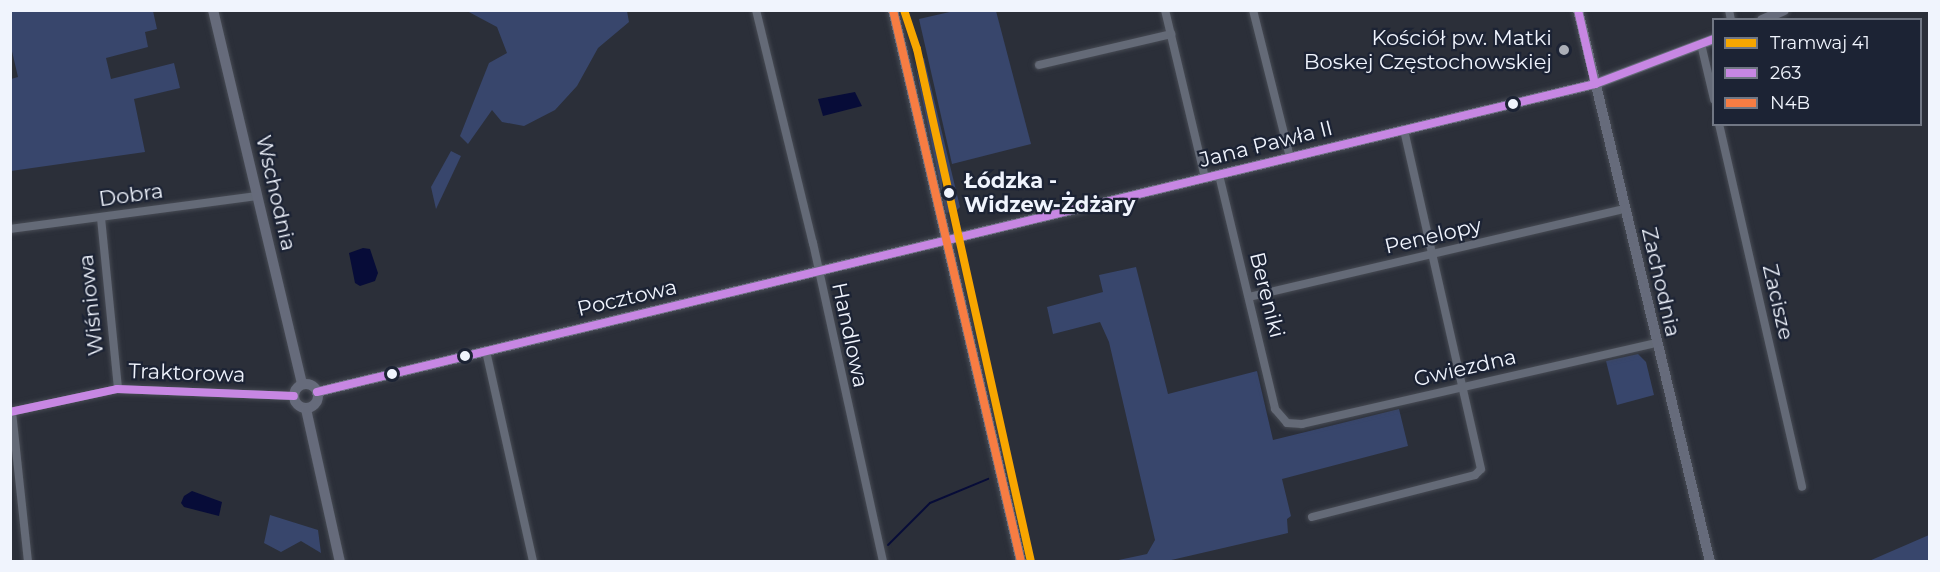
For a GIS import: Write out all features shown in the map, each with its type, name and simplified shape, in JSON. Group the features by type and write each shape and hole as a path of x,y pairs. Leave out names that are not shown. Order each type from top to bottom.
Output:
{"street":[{"name":"Wschodnia","path":"213,10 302,384"},
{"name":"Handlowa","path":"756,10 819,272 884,561"},
{"path":"893,10 1021,561"},
{"path":"1165,10 1205,178"},
{"name":"Zachodnia","path":"1578,10 1655,344 1710,561"},
{"path":"1766,18 1784,10"},
{"path":"1256,11 1290,158"},
{"path":"1039,65 1171,34"},
{"name":"Jana Pawła II","path":"946,241 1595,84 1712,39"},
{"path":"1701,44 1712,94"},
{"name":"Zacisze","path":"1719,126 1802,487"},
{"path":"1312,517 1480,471 1463,386 1404,131"},
{"name":"Bereniki","path":"1219,175 1275,409 1283,421"},
{"name":"Dobra","path":"10,229 257,196"},
{"name":"Penelopy","path":"1249,297 1625,209"},
{"name":"Wiśniowa","path":"101,218 118,389"},
{"name":"Pocztowa","path":"317,392 946,241"},
{"name":"Gwiezdna","path":"1283,421 1298,424 1655,344"},
{"path":"486,351 533,561"},
{"path":"302,384 311,386 317,392 316,402 306,409 298,405 294,396 302,384"},
{"name":"Traktorowa","path":"11,412 118,389 294,396"},
{"path":"306,409 340,561"},
{"path":"11,412 28,561"}],"shaded area":[{"path":"10,11 153,11 157,29 145,32 148,47 106,58 111,79 174,63 180,88 134,99 145,152 11,171 11,79 18,77 11,47"},
{"path":"467,11 627,11 629,22 598,48 577,86 555,110 524,126 502,122 492,110 468,144 460,136 489,63 507,53 497,27"},
{"path":"954,11 996,11 1031,144 952,164 919,19"},
{"path":"924,58 960,207 956,211 921,59"},
{"path":"914,60 942,167 942,187 950,212 946,213"},
{"path":"855,92 862,106 823,116 818,99"},
{"path":"451,151 461,156 436,209 431,187"},
{"path":"363,248 370,249 378,273 375,281 360,286 355,283 349,253"},
{"path":"1136,267 1168,394 1257,371 1273,440 1399,409 1408,446 1282,479 1291,516 1287,519 1288,533 1167,561 1114,561 1147,554 1155,540 1109,342 1100,322 1053,334 1047,307 1103,292 1099,275"},
{"path":"1638,354 1646,362 1654,395 1617,405 1606,361"},
{"path":"192,491 222,502 219,516 184,507 181,503 184,496"},
{"path":"270,515 318,530 321,553 301,541 281,552 264,543"},
{"path":"1929,535 1929,561 1869,561"}],"waterway":[{"path":"888,545 930,503 988,479"}],"tram line":[{"name":"41","path":"904,10 917,49 1031,562"}],"transit line":[{"name":"N4B","path":"893,10 1021,562"},
{"name":"263","path":"1578,10 1595,84"},
{"name":"263","path":"317,392 1595,84 1712,40"},
{"name":"263","path":"10,412 117,389 294,396"}],"place":[{"name":"Kościół pw. Matki Boskej Częstochowskiej","path":"1564,50"},
{"name":"Łódzka - Widzew-Żdżary","path":"949,193"}]}
